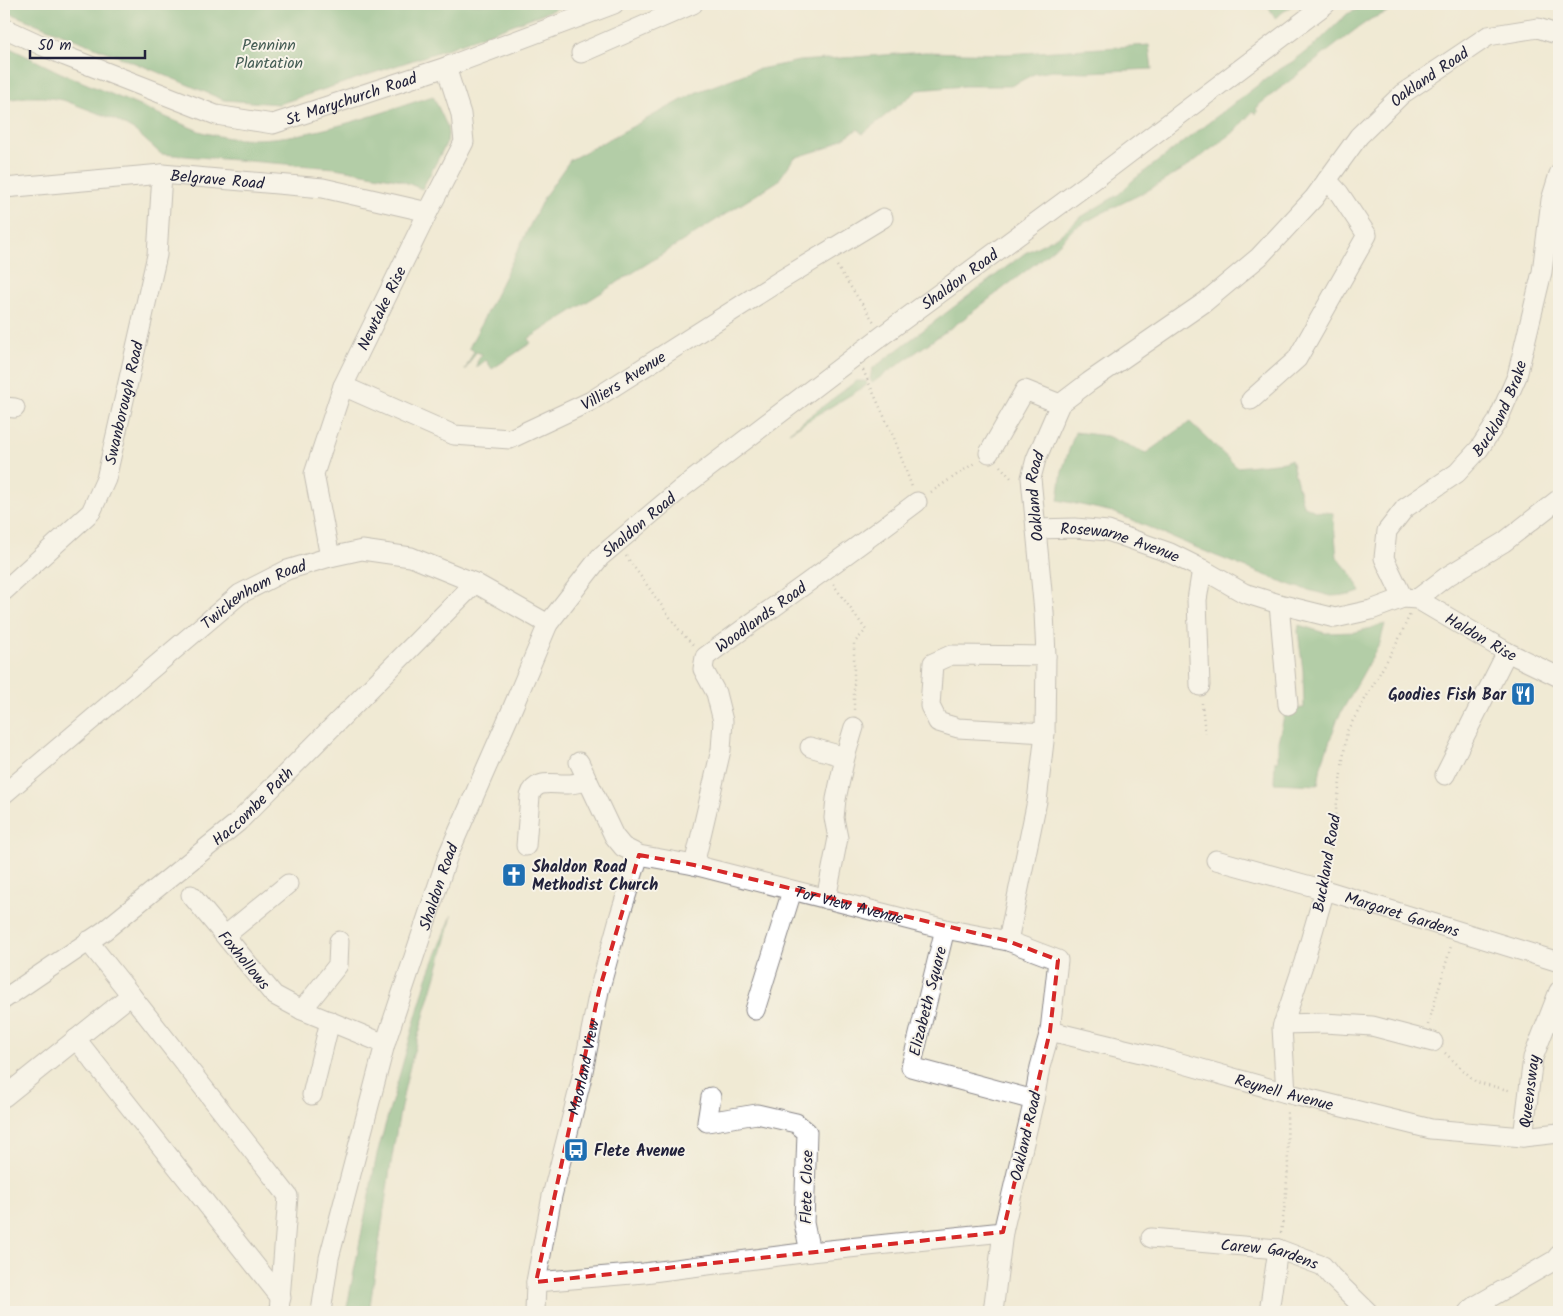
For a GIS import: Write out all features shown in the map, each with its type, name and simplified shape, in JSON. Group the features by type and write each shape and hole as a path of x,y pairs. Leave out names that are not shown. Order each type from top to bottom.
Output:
{"street":[{"name":"St Marychurch Road","path":"4,28 66,56 216,115 273,124 446,67 614,4"},
{"path":"580,53 694,4"},
{"name":"Shaldon Road","path":"321,1312 329,1258 385,1044 448,855 548,624 600,557 682,488 1326,4"},
{"name":"Oakland Road","path":"1008,941 1036,801 1045,733 1046,656 1044,612 1030,478 1036,459 1060,404 1205,302 1259,257 1314,198 1359,136 1402,94 1488,36 1538,28 1559,35"},
{"name":"Newtake Rise","path":"330,557 314,474 343,386 464,142 461,114 446,67"},
{"name":"Belgrave Road","path":"4,188 162,174 323,188 428,212"},
{"name":"Swanborough Road","path":"4,590 91,512 106,479 157,256 162,174"},
{"name":"Buckland Brake","path":"1410,599 1384,558 1387,531 1405,508 1457,473 1479,449 1497,422 1517,376 1542,272 1550,200 1559,174"},
{"path":"1251,400 1297,359 1367,236 1327,180"},
{"name":"Villiers Avenue","path":"343,386 454,435 510,439 592,401 883,218"},
{"path":"989,453 1025,390 1060,404"},
{"path":"1410,599 1504,542 1559,499"},
{"name":"Woodlands Road","path":"694,865 722,750 723,721 716,693 703,668 705,657 917,502"},
{"name":"Rosewarne Avenue","path":"1036,529 1075,528 1108,531 1170,553 1244,593 1335,618 1410,599"},
{"name":"Twickenham Road","path":"4,794 240,594 287,570 362,550 411,556 475,583 548,624"},
{"name":"Rosewarne Avenue","path":"1200,686 1197,600 1202,569"},
{"name":"Haccombe Path","path":"4,998 104,931 237,824 475,583"},
{"name":"Haldon Rise","path":"1410,599 1507,652 1559,677"},
{"path":"1280,604 1288,705"},
{"path":"1444,775 1507,652"},
{"path":"1045,733 958,728 938,722 930,706 933,663 951,655 1046,656"},
{"path":"826,899 838,838 834,818 845,757 854,727"},
{"path":"810,747 845,757"},
{"path":"579,762 614,836 623,847 639,855"},
{"path":"526,846 531,790 544,783 570,784 588,781"},
{"name":"Tor View Avenue","path":"639,855 694,865 945,929 1008,941 1058,960"},
{"name":"Moorland View","path":"536,1312 536,1282 552,1196 581,1081 599,991 639,855"},
{"name":"Margaret Gardens","path":"1216,860 1325,890 1559,962"},
{"path":"221,929 288,884"},
{"name":"Buckland Road","path":"1286,1093 1282,1028 1325,890"},
{"path":"755,1010 792,891"},
{"name":"Foxhollows","path":"191,895 274,994 302,1010 385,1044"},
{"name":"Elizabeth Square","path":"945,929 912,1066 1034,1100"},
{"path":"88,941 288,1196 280,1305"},
{"path":"302,1010 338,965 339,941"},
{"name":"Oakland Road","path":"993,1312 1003,1232 1040,1067 1050,1031 1058,960"},
{"name":"Queensway","path":"1523,1137 1533,1058 1559,991"},
{"path":"4,1097 131,995"},
{"path":"312,1095 330,1021"},
{"path":"1283,1024 1372,1026 1428,1041"},
{"name":"Reynell Avenue","path":"1050,1031 1170,1060 1286,1093 1431,1129 1523,1137 1559,1133"},
{"path":"76,1039 280,1305"},
{"name":"Flete Close","path":"711,1097 707,1122 757,1114 796,1123 807,1132 804,1223 810,1252"},
{"path":"536,1282 644,1273 810,1252 1003,1232"},
{"name":"Carew Gardens","path":"1151,1238 1278,1249 1323,1266 1368,1312"},
{"path":"1269,1312 1278,1249"},
{"path":"1468,1312 1559,1256"}],"path":[{"path":"828,251 883,336"},
{"path":"856,357 894,438 917,502 989,453 1012,479 1030,478"},
{"path":"616,543 640,573 680,631 705,657"},
{"path":"824,571 866,630 854,643 854,727"},
{"name":"Buckland Road","path":"1325,890 1346,732 1398,641 1410,599"},
{"path":"1200,686 1206,734"},
{"path":"1456,930 1428,1041 1476,1082 1528,1096"},
{"path":"1278,1249 1285,1204 1288,1167 1286,1093"}],"highlighted area":[{"path":"639,855 694,865 1008,941 1058,960 1050,1031 1003,1232 536,1282 599,991"}],"green space":[{"name":"Penninn Plantation","path":"4,4 569,4 441,51 279,104 224,100 4,11"},
{"path":"1267,4 1294,4 1275,18"},
{"path":"1369,4 1399,5 1371,19 1355,30 1260,104 1256,109 1258,112 1256,114 1253,111 1233,133 1185,168 1147,191 1073,229 1036,263 962,320 872,383 870,379 872,369 1025,253 1060,235 1081,217 1119,194 1132,181 1275,72 1316,44 1347,14"},
{"path":"4,45 61,73 199,131 218,136 245,139 297,135 366,118 433,96 447,126 447,142 422,189 397,179 335,168 161,154 135,131 116,120 63,100 27,97 4,100"},
{"path":"1149,45 1152,69 1088,72 1052,71 1034,74 1011,86 964,86 918,90 862,134 858,129 829,147 794,158 778,181 528,339 531,343 492,369 486,360 477,367 477,362 482,354 476,352 465,370 474,351 469,348 544,197 570,160 697,92 755,70 799,61 925,52 1006,54"},
{"path":"856,381 866,381 867,385 789,432"},
{"path":"1190,422 1237,467 1285,462 1291,459 1303,505 1315,511 1333,513 1337,557 1352,575 1361,592 1350,595 1331,596 1293,586 1216,556 1113,512 1058,500 1062,471 1075,432 1107,436 1146,453"},
{"path":"1385,624 1380,643 1337,720 1321,766 1318,785 1274,783 1275,761 1278,761 1278,741 1286,709 1304,708 1299,625 1325,633 1356,632"},
{"path":"452,915 416,1044 399,1115 369,1312 346,1312 377,1154 427,978"}],"place":[{"name":"Goodies Fish Bar","path":"1523,694"},
{"name":"Shaldon Road Methodist Church","path":"514,875"},
{"name":"Flete Avenue","path":"576,1150"}]}
